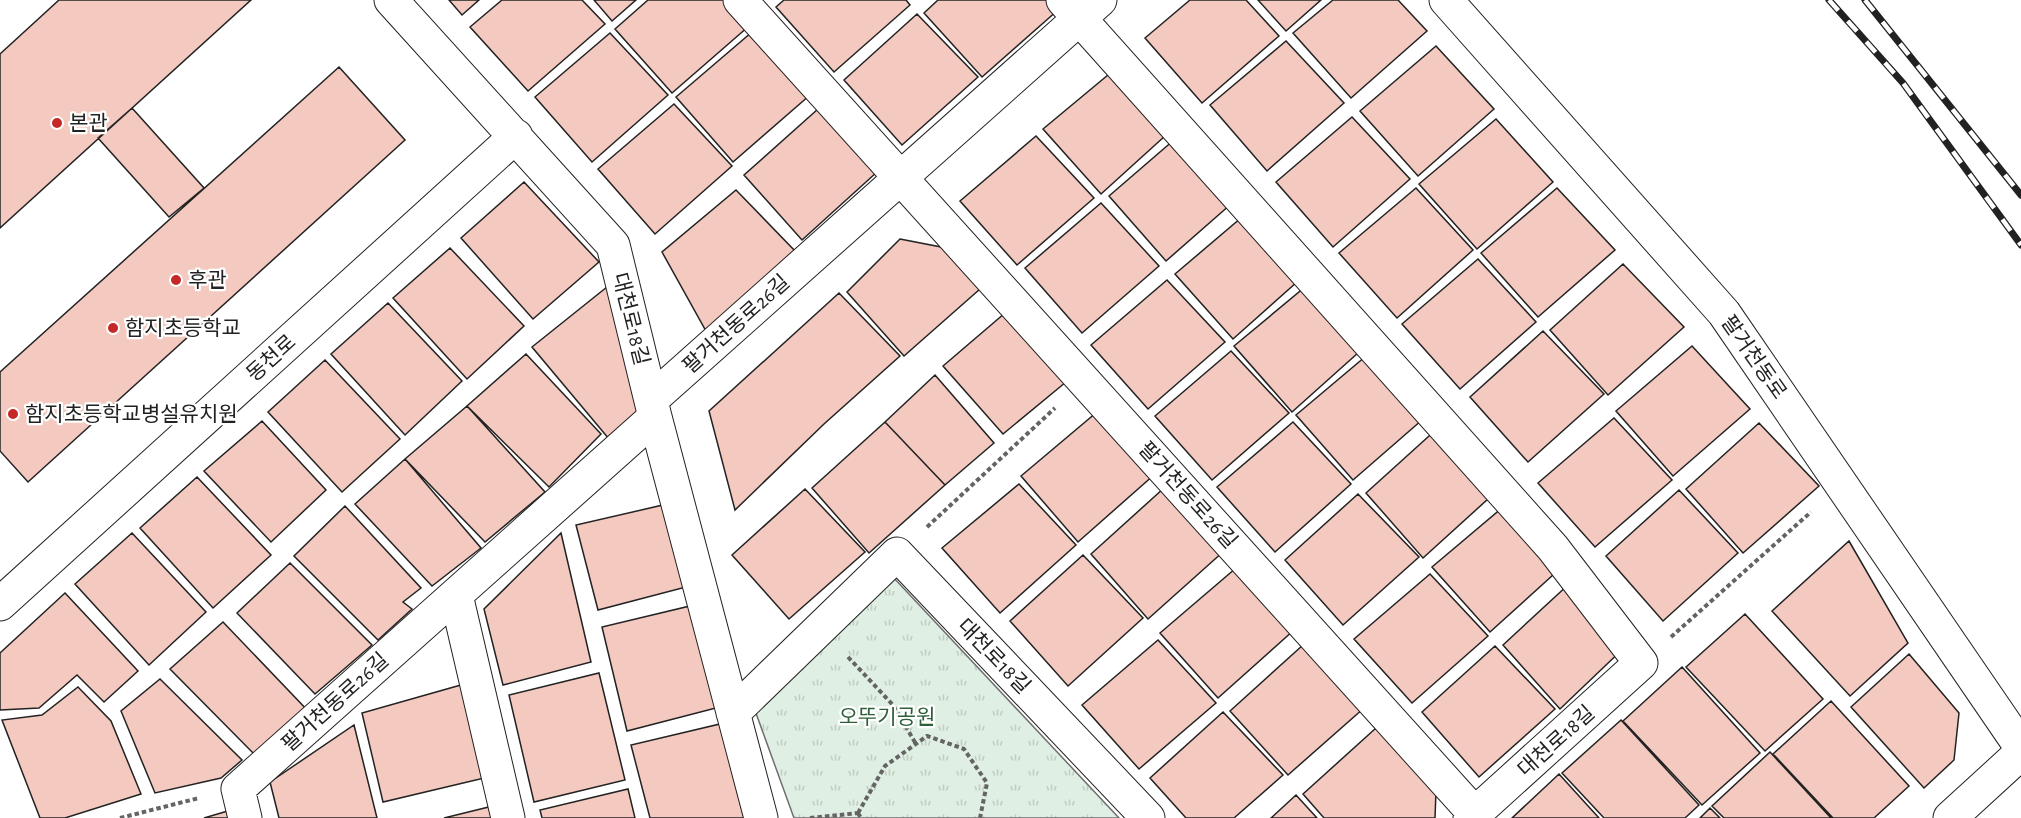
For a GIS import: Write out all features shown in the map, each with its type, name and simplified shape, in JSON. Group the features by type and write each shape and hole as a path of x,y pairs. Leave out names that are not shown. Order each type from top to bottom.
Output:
{"street":[{"name":"대천로18길","path":"391,0 613,245 653,408 761,818"},
{"name":"팔거천동로26길","path":"740,0 1085,380 1472,816"},
{"name":"팔거천동로","path":"1446,0 1724,313 2021,747"},
{"name":"팔거천동로26길","path":"242,803 456,595 1081,6 1553,548 1641,663"},
{"name":"동천로","path":"0,604 516,136"},
{"name":"대천로18길","path":"897,555 1148,818"},
{"path":"733,713 897,555"},
{"path":"456,595 507,818"},
{"name":"대천로18길","path":"1472,816 1641,663"},
{"path":"1950,818 2021,753"}],"path":[{"path":"897,555 1085,380"},
{"path":"1641,663 1842,483"},
{"path":"821,629 893,705 916,744"},
{"path":"858,813 885,766 927,736 964,749 987,783 980,818"},
{"path":"120,818 242,803"},
{"path":"810,818 858,813"},
{"path":"858,813 861,818"}],"green space":[{"name":"오뚜기공원","path":"893,577 1119,818 794,818 753,705"}],"building":[{"name":"본관","path":"59,0 251,0 0,228 0,54"},
{"path":"449,0 479,0 462,15"},
{"path":"502,0 582,0 605,24 528,91 470,27"},
{"path":"594,0 636,0 612,21"},
{"path":"648,0 724,0 749,26 672,93 615,29"},
{"path":"784,0 906,0 910,5 834,72 776,7"},
{"path":"938,0 1049,0 1058,10 982,77 924,13"},
{"path":"1190,0 1246,0 1279,36 1202,103 1145,38"},
{"path":"1258,0 1321,0 1286,31"},
{"path":"1333,0 1398,0 1427,31 1351,98 1293,33"},
{"path":"917,14 978,77 902,145 844,80"},
{"path":"752,32 810,95 733,162 676,97"},
{"path":"610,33 668,95 592,162 535,97"},
{"path":"1286,41 1344,103 1267,171 1210,105"},
{"path":"1436,46 1494,109 1418,176 1360,111"},
{"path":"1120,65 1176,126 1101,194 1043,129"},
{"name":"후관","path":"339,67 405,140 28,482 0,451 0,372"},
{"path":"674,104 732,166 655,234 598,169"},
{"path":"132,108 204,188 169,217 98,138"},
{"path":"818,109 877,172 802,240 744,175"},
{"path":"1352,117 1410,179 1333,247 1276,182"},
{"path":"1496,119 1553,182 1477,249 1419,184"},
{"path":"1182,133 1239,197 1166,261 1109,196"},
{"path":"1036,136 1094,198 1017,265 960,201"},
{"path":"524,182 599,262 533,319 461,238"},
{"path":"1416,188 1473,250 1397,318 1339,253"},
{"path":"1557,188 1615,250 1538,317 1481,253"},
{"path":"736,190 796,252 706,331 662,252"},
{"path":"1101,203 1159,266 1082,333 1025,268"},
{"path":"1248,212 1306,274 1233,339 1175,274"},
{"path":"900,239 941,247 980,289 904,356 847,292"},
{"path":"450,248 524,326 467,379 393,298"},
{"path":"1478,259 1536,322 1460,389 1402,324"},
{"path":"1623,264 1684,327 1608,395 1550,330"},
{"path":"1167,280 1225,342 1148,409 1091,345"},
{"path":"1311,282 1368,344 1292,412 1234,346"},
{"path":"612,283 647,410 609,439 532,347"},
{"path":"839,293 900,356 824,424 735,510 709,411"},
{"path":"388,303 462,381 405,435 331,354"},
{"path":"1005,313 1066,382 1003,434 943,366"},
{"path":"1543,331 1604,394 1528,462 1470,397"},
{"path":"1692,346 1750,409 1673,476 1616,411"},
{"path":"1231,351 1289,413 1212,480 1155,416"},
{"path":"1372,351 1430,413 1353,480 1296,415"},
{"path":"526,354 601,434 549,487 467,406"},
{"path":"325,360 400,439 342,492 268,412"},
{"path":"935,375 994,443 945,485 885,422"},
{"path":"467,406 545,492 485,542 405,459"},
{"path":"1097,412 1155,474 1078,542 1021,476"},
{"path":"1614,418 1672,480 1595,547 1538,483"},
{"path":"262,421 326,490 271,542 204,471"},
{"path":"885,422 945,485 869,553 812,488"},
{"path":"1293,422 1351,484 1275,552 1217,487"},
{"path":"1759,423 1819,486 1743,553 1686,489"},
{"path":"1439,427 1499,489 1423,558 1366,493"},
{"path":"405,459 481,548 432,586 355,504"},
{"path":"197,477 271,555 213,608 140,528"},
{"path":"1019,484 1076,545 1000,613 942,548"},
{"path":"1164,488 1224,551 1148,619 1091,554"},
{"path":"805,489 865,552 789,619 732,555"},
{"path":"1679,490 1738,553 1663,621 1606,556"},
{"path":"1358,494 1419,557 1343,625 1285,560"},
{"path":"1509,502 1564,565 1490,632 1432,567"},
{"path":"663,505 686,587 598,610 576,525"},
{"path":"345,506 421,588 403,602 412,609 378,640 294,556"},
{"path":"132,533 206,612 149,665 75,584"},
{"path":"561,533 591,662 503,685 484,609"},
{"path":"1849,541 1908,643 1850,696 1772,611"},
{"path":"1083,555 1143,618 1068,686 1010,621"},
{"path":"290,563 372,645 315,694 237,613"},
{"path":"1236,568 1294,630 1218,698 1160,633"},
{"path":"1430,574 1488,636 1412,703 1354,639"},
{"path":"1569,584 1628,644 1560,709 1503,645"},
{"path":"65,593 138,671 104,702 77,675 39,708 0,710 0,653"},
{"path":"690,606 716,708 627,731 602,627"},
{"path":"1745,614 1823,699 1765,751 1686,667"},
{"path":"223,622 310,713 257,757 170,669"},
{"path":"1158,640 1216,703 1139,769 1082,705"},
{"path":"1303,645 1364,708 1288,775 1230,711"},
{"path":"1495,646 1555,709 1479,777 1422,712"},
{"path":"1909,654 1959,713 1954,760 1924,788 1851,707"},
{"path":"1682,667 1760,753 1702,805 1623,721"},
{"path":"599,673 625,780 534,802 509,695"},
{"path":"160,679 242,760 221,778 155,793 121,711"},
{"path":"475,681 497,775 383,802 362,713"},
{"path":"78,687 111,721 141,794 65,818 40,818 2,720 42,715"},
{"path":"1831,701 1909,786 1874,818 1833,818 1773,754"},
{"path":"1223,712 1283,775 1234,818 1186,818 1150,778"},
{"path":"1621,720 1699,805 1685,818 1604,818 1562,773"},
{"path":"720,724 744,818 650,818 631,745"},
{"path":"354,725 377,818 279,818 270,782"},
{"path":"1376,728 1436,791 1435,818 1324,818 1303,794"},
{"path":"1770,752 1831,818 1724,818 1712,806"},
{"path":"1559,774 1599,818 1512,818"},
{"path":"628,789 635,818 542,818 540,810"},
{"path":"1296,795 1317,818 1271,818"},
{"path":"501,804 504,818 444,818"},
{"path":"238,808 241,818 204,818"},
{"path":"1710,808 1720,818 1700,818"}],"railway":[{"path":"1829,0 1903,83 2021,245"},
{"path":"1865,0 2021,195"}],"place":[{"name":"본관","path":"57,123"},
{"name":"후관","path":"176,280"},
{"name":"함지초등학교","path":"113,328"},
{"name":"함지초등학교병설유치원","path":"13,414"}]}
